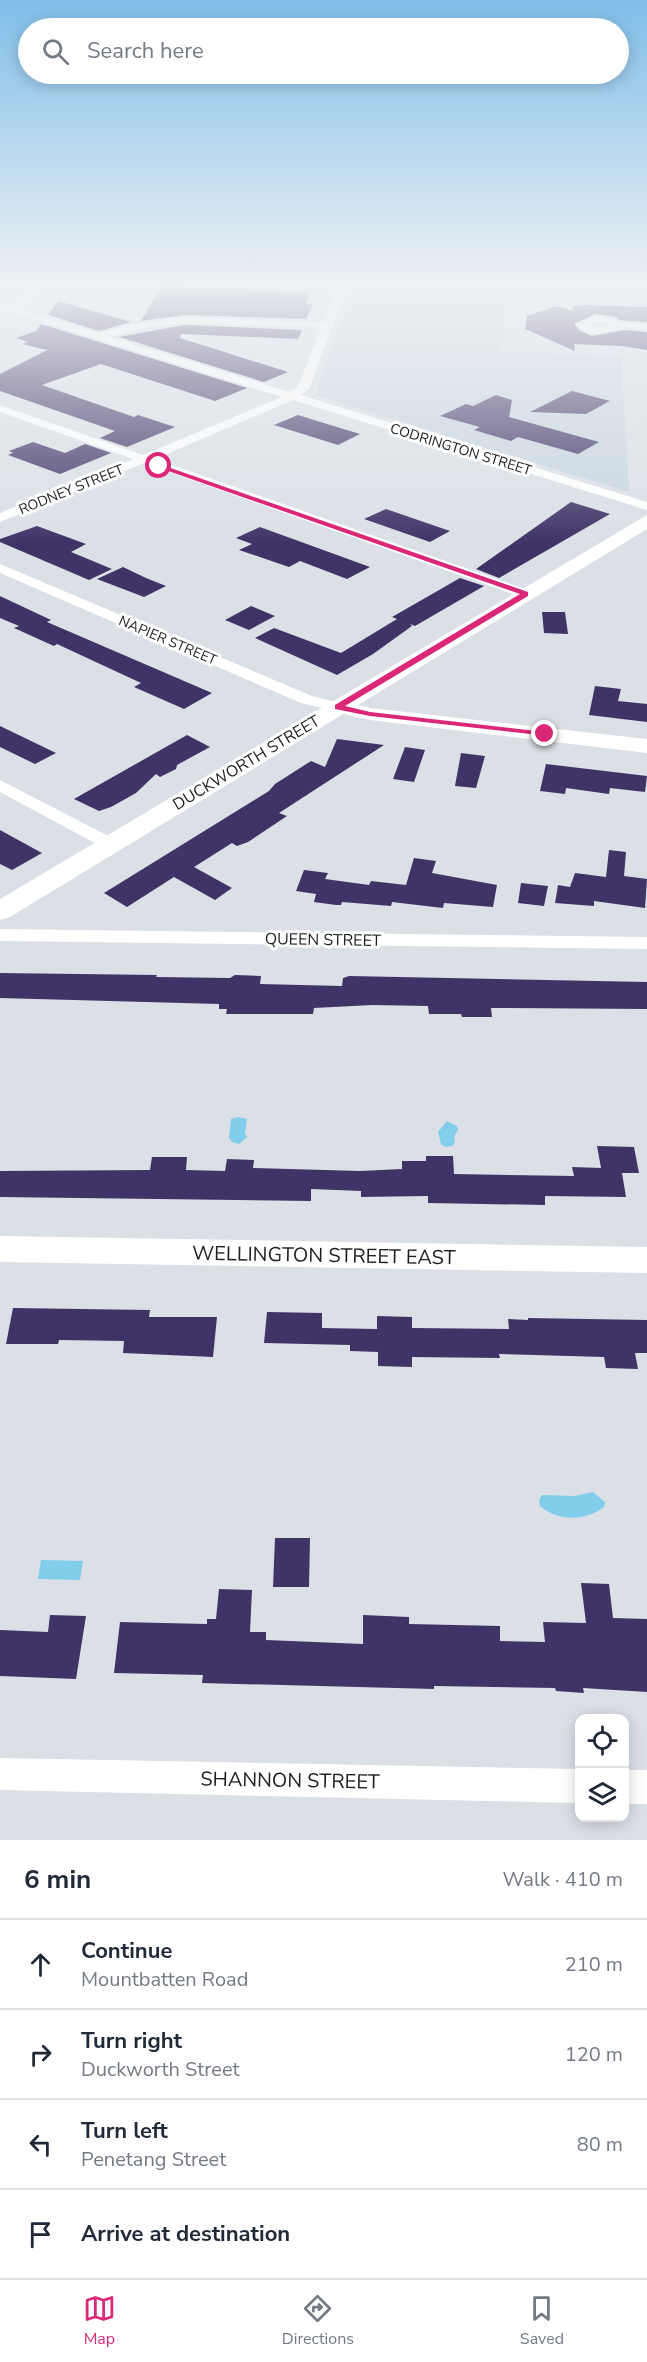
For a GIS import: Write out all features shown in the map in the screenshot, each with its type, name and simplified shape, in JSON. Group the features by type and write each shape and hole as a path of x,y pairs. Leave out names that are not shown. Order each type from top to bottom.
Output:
{"main road":[{"name":"DUCKWORTH STREET","path":"0,911 647,521"}],"street":[{"name":"CODRINGTON STREET","path":"211,371 647,506"},
{"name":"RODNEY STREET","path":"0,518 291,396 303,389 310,371"},
{"path":"0,408 526,594"},
{"name":"NAPIER STREET","path":"0,568 307,700 338,707"},
{"path":"338,707 370,714 647,746"},
{"path":"0,784 111,844"},
{"name":"QUEEN STREET","path":"0,935 647,943"},
{"name":"WELLINGTON STREET EAST","path":"0,1249 647,1260"},
{"name":"SHANNON STREET","path":"0,1774 575,1786"},
{"path":"629,1787 647,1787"}],"shaded area":[{"path":"324,371 622,371 629,492 315,395"}],"water":[{"path":"238,1117 247,1119 245,1133 247,1137 239,1144 232,1142 229,1138 231,1119"},
{"path":"447,1121 457,1126 458,1130 452,1146 445,1147 441,1144 438,1132"},
{"path":"593,1492 605,1502 604,1507 588,1515 563,1517 554,1515 540,1506 539,1500 542,1495 574,1496"},
{"path":"41,1560 83,1561 80,1580 38,1579"}],"building":[{"path":"6,371 82,371 42,385 134,417 138,415 175,427 127,447 100,438 115,431 0,391 0,374"},
{"path":"122,371 192,371 247,388 215,401"},
{"path":"228,371 288,372 264,382"},
{"path":"572,391 610,401 586,414 530,412"},
{"path":"496,395 512,400 509,417 599,442 578,454 518,437 511,441 474,430 480,427 440,416 466,404 473,406"},
{"path":"298,415 360,434 338,445 274,425"},
{"path":"33,442 65,453 85,444 111,453 60,474 8,455 13,453 9,451"},
{"path":"571,502 610,514 499,578 476,569"},
{"path":"386,509 450,531 430,542 364,519"},
{"path":"37,526 86,544 71,552 112,569 89,580 0,542 0,539"},
{"path":"260,527 370,567 347,579 300,561 289,567 239,550 252,544 236,538"},
{"path":"123,567 166,586 144,597 97,579"},
{"path":"460,578 484,586 415,626 410,624 412,626 373,654 337,675 255,638 274,628 341,653 397,619 392,617"},
{"path":"0,596 51,620 47,622 212,693 184,709 134,687 141,683 57,644 54,646 14,628 19,626 0,618"},
{"path":"251,606 275,616 249,630 225,620"},
{"path":"542,612 565,612 568,634 544,633"},
{"path":"595,686 621,689 618,701 647,704 647,722 589,715"},
{"path":"0,726 56,753 35,764 0,747"},
{"path":"187,735 210,747 160,777 156,774 136,793 111,807 99,811 74,799"},
{"path":"337,739 384,745 279,813 287,816 248,842 237,846 232,843 194,867 232,888 215,900 174,877 127,907 104,893 269,791 275,784 311,761 325,767"},
{"path":"405,747 425,750 414,782 393,779"},
{"path":"461,753 485,756 476,788 455,786"},
{"path":"546,764 647,776 645,792 610,788 609,794 566,788 565,794 540,791"},
{"path":"0,830 42,853 12,870 0,864"},
{"path":"609,850 626,852 624,876 647,879 645,908 594,901 594,906 555,903 558,885 570,887 575,873 606,877"},
{"path":"414,858 436,861 432,873 497,885 493,907 444,903 443,908 392,902 391,906 342,902 341,905 336,905 314,902 316,894 296,891 304,870 328,873 325,879 369,885 371,881 406,885"},
{"path":"521,883 548,886 544,906 518,903"},
{"path":"0,973 230,978 235,975 261,976 260,984 342,986 343,978 349,976 647,982 647,1009 491,1008 492,1017 462,1017 461,1014 429,1014 428,1006 372,1005 314,1008 313,1014 226,1014 227,1009 219,1009 219,1004 0,998"},
{"path":"597,1146 634,1147 639,1173 622,1173 626,1197 545,1196 545,1205 428,1203 428,1196 361,1197 361,1191 311,1189 311,1201 0,1197 0,1171 150,1170 152,1157 187,1157 186,1170 225,1171 227,1159 254,1160 253,1168 360,1171 402,1169 402,1161 426,1161 426,1156 453,1156 454,1174 574,1176 572,1167 601,1168"},
{"path":"13,1308 150,1310 149,1317 217,1317 213,1357 123,1353 124,1341 59,1340 58,1344 6,1344"},
{"path":"267,1312 322,1313 322,1328 377,1329 377,1316 412,1317 412,1328 509,1329 508,1319 528,1320 528,1318 647,1320 647,1353 635,1353 638,1369 606,1368 604,1357 499,1354 500,1358 412,1357 412,1367 378,1366 378,1352 350,1351 350,1345 264,1343"},
{"path":"275,1538 310,1538 309,1587 273,1587"},
{"path":"581,1583 609,1584 613,1618 647,1619 647,1692 583,1688 584,1693 556,1691 555,1688 434,1686 434,1689 202,1683 203,1675 114,1673 120,1622 207,1624 207,1619 216,1619 219,1589 252,1590 250,1632 266,1632 266,1640 363,1644 363,1615 409,1617 409,1624 500,1626 500,1641 545,1642 543,1622 586,1623"},
{"path":"50,1615 86,1616 76,1679 0,1676 0,1630 48,1632"}],"route":[{"path":"159,466 526,594 338,707 370,714 545,734"}]}
